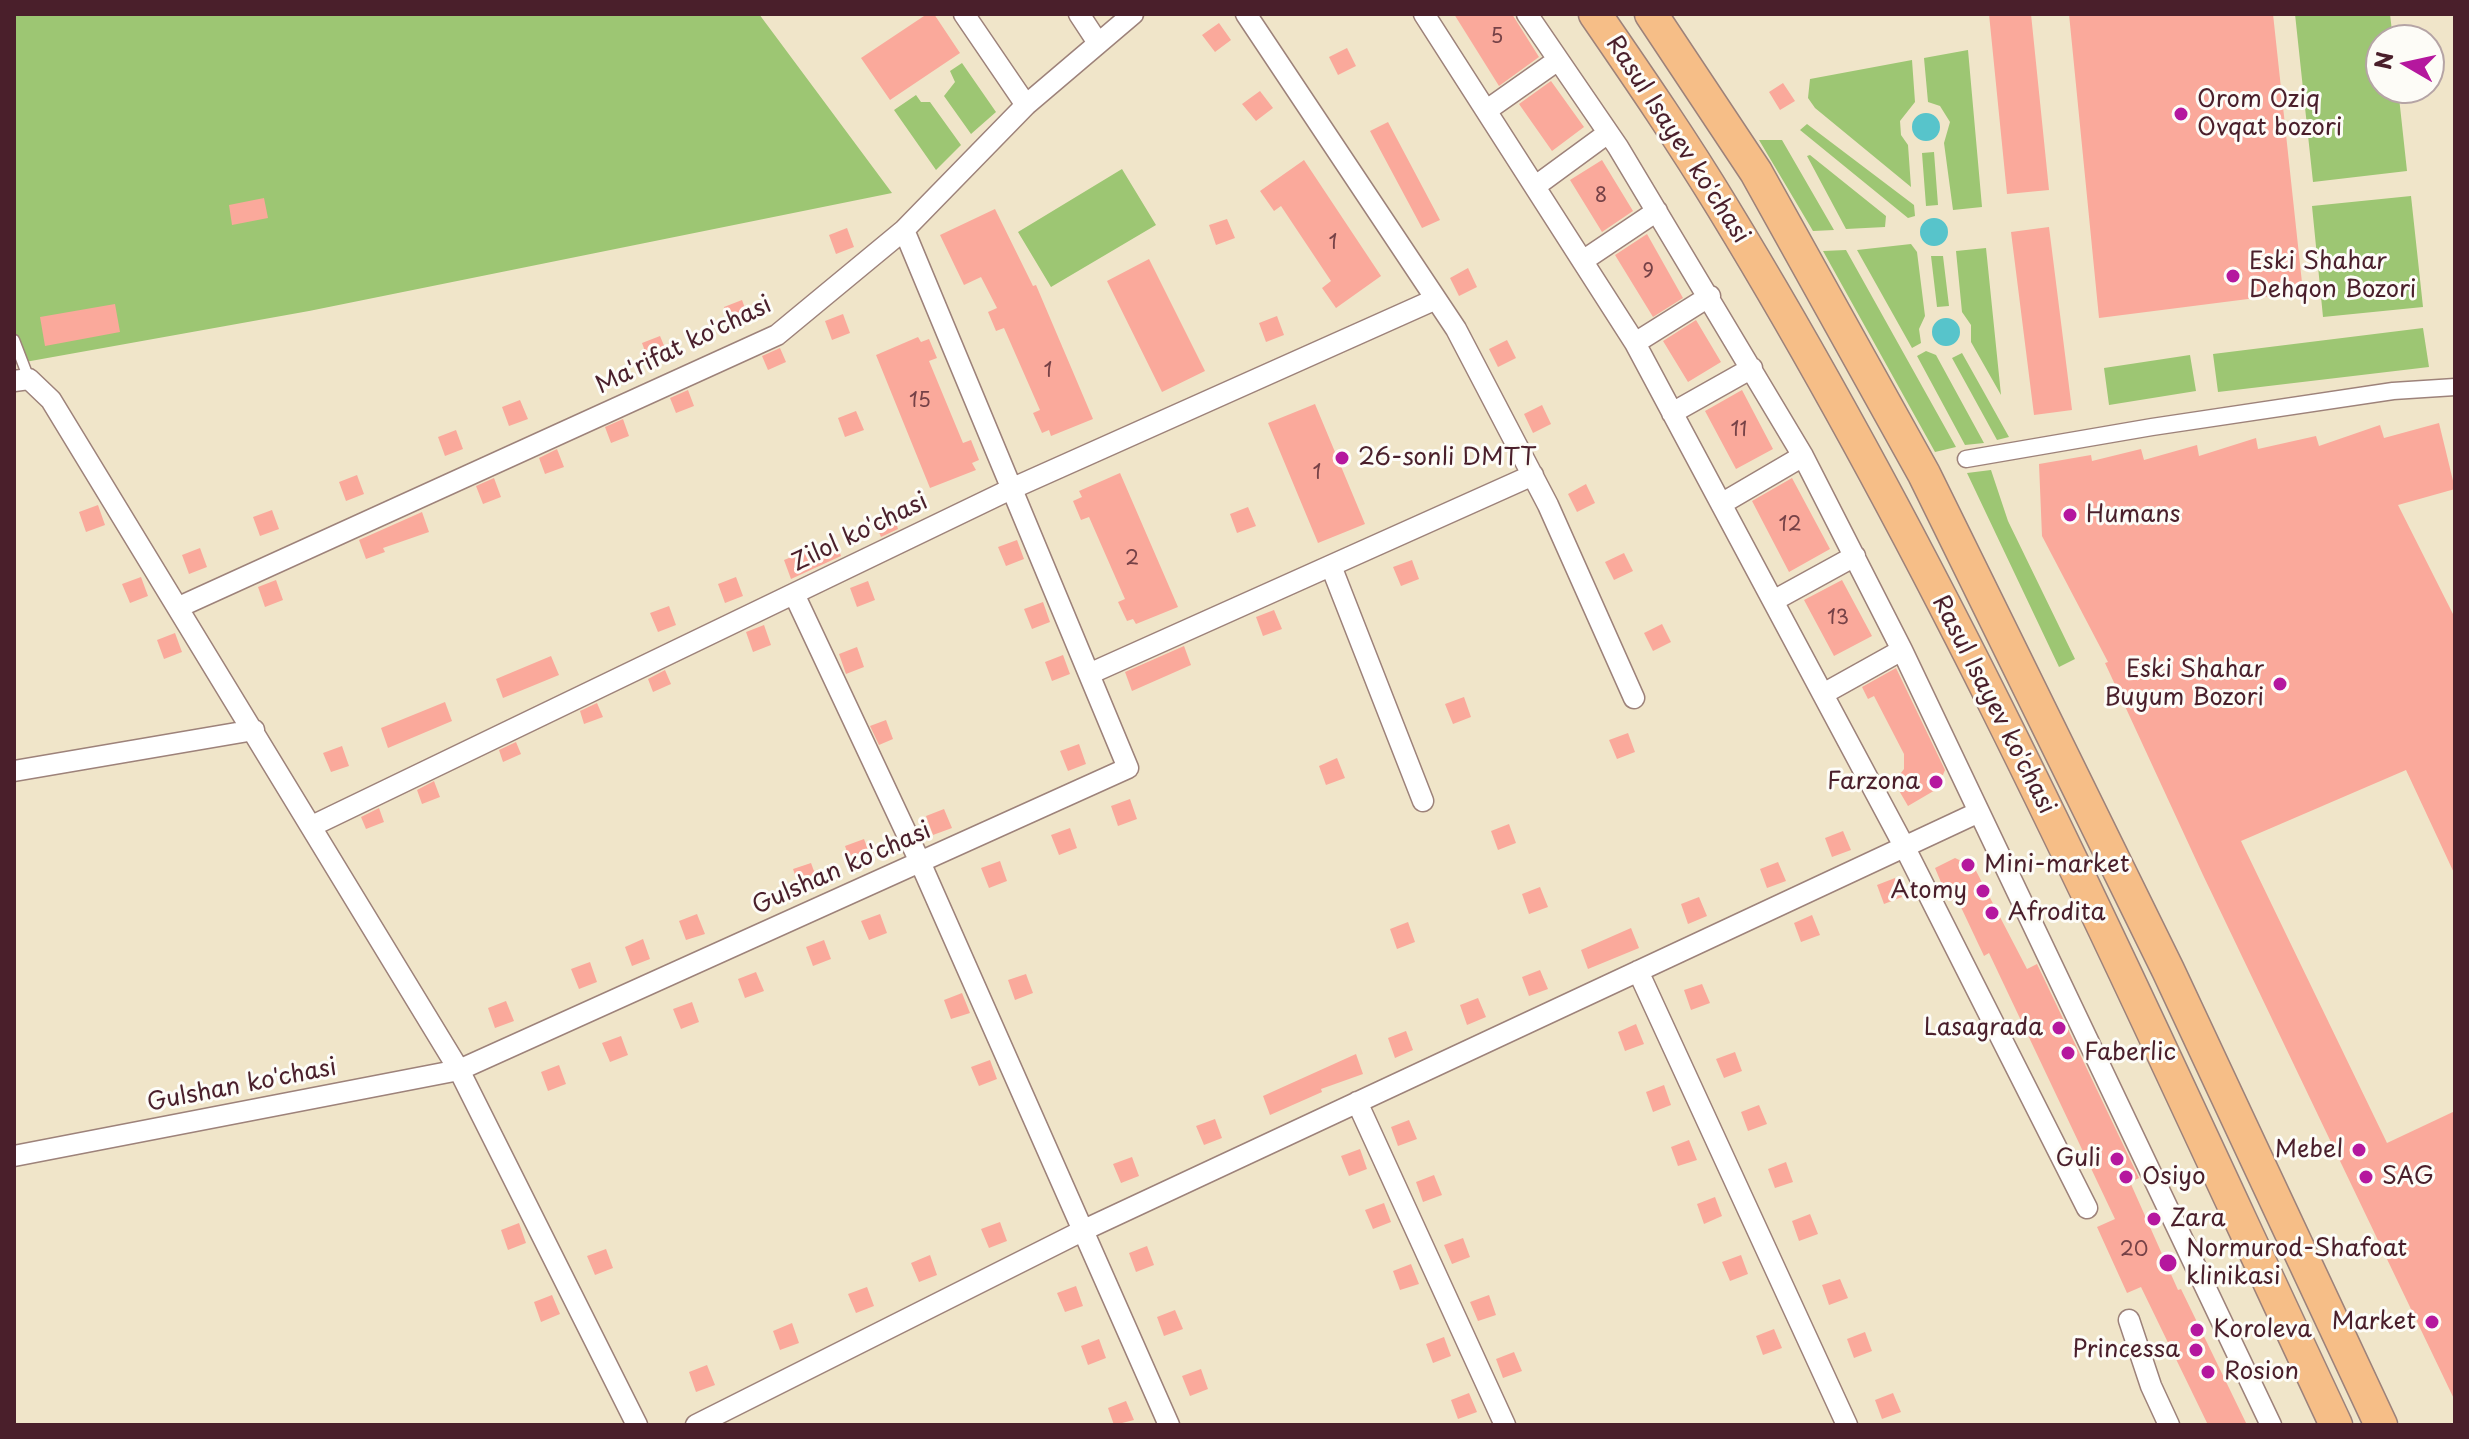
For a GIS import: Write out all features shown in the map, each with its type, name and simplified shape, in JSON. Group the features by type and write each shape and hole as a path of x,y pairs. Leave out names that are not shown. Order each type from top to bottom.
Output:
{"main road":[{"name":"Rasul Isayev ko'chasi","path":"1595,14 1673,130 1768,284 2028,768 2336,1425"},
{"name":"Rasul Isayev ko'chasi","path":"1651,14 1756,172 1924,474 2168,970 2381,1425"}],"street":[{"path":"964,14 1026,105"},
{"path":"1079,14 1098,43"},
{"name":"Ma'rifat ko'chasi","path":"179,607 777,335 904,230 1026,105 1133,14"},
{"path":"1246,14 1456,329 1533,475 1634,698"},
{"path":"1424,14 1537,185 1635,343 1904,846 2087,1208"},
{"path":"1527,14 1657,211 1803,456 1902,650 2123,1108 2271,1425"},
{"path":"1487,110 1558,60"},
{"path":"1537,185 1608,133"},
{"path":"1584,260 1657,211"},
{"name":"Gulshan ko'chasi","path":"14,1156 459,1070 1128,768 904,230"},
{"path":"1635,343 1710,296"},
{"name":"Zilol ko'chasi","path":"312,826 1011,489 1436,299"},
{"path":"1672,413 1752,368"},
{"path":"21,380 51,400 459,1070 637,1425"},
{"path":"1966,459 2393,391 2455,387"},
{"path":"1721,504 1803,456"},
{"path":"1089,674 1533,475"},
{"path":"1773,601 1855,556"},
{"path":"1331,566 1423,801"},
{"path":"794,594 920,862 1169,1425"},
{"path":"1823,694 1902,650"},
{"path":"14,771 254,730"},
{"path":"696,1425 1084,1230 1979,812"},
{"path":"1638,971 1847,1425"},
{"path":"1357,1102 1505,1425"},
{"path":"2129,1320 2151,1386 2169,1425"}],"lane":[{"path":"14,340 21,380"}],"green space":[{"path":"14,14 759,14 892,193 309,311 14,364"},
{"path":"2295,14 2390,14 2391,24 2365,24 2365,104 2400,104 2407,171 2313,182"},
{"path":"1968,50 1982,207 1953,210 1944,143 1950,122 1940,106 1928,102 1924,58"},
{"path":"1912,60 1915,102 1900,121 1901,135 1908,145 1911,187 1815,108 1808,98 1810,79"},
{"path":"962,63 996,112 971,134 944,96 955,82 950,71"},
{"path":"916,95 921,102 930,102 961,145 936,170 894,110"},
{"path":"1807,124 1914,205 1915,216 1908,218 1800,130"},
{"path":"1759,140 1782,140 1834,230 1813,231"},
{"path":"1934,152 1938,205 1926,206 1922,153"},
{"path":"1810,155 1886,216 1885,227 1846,229 1807,156"},
{"path":"1122,169 1156,225 1051,287 1018,232"},
{"path":"2411,196 2423,307 2323,317 2312,206"},
{"path":"1911,244 1917,252 1925,316 1919,329 1921,343 1912,348 1857,250"},
{"path":"1986,248 2001,395 1971,342 1971,325 1962,312 1956,251"},
{"path":"1846,250 1956,447 1935,452 1823,251"},
{"path":"1931,256 1943,256 1949,306 1937,307"},
{"path":"2423,328 2429,367 2218,392 2213,354"},
{"path":"1926,351 1936,355 1984,443 1965,445 1917,356"},
{"path":"1962,353 2009,437 1997,440 1952,358"},
{"path":"2190,355 2196,391 2109,405 2104,368"},
{"path":"1991,470 2008,521 2075,659 2059,667 1967,473"}],"water":[{"path":"1926,113 1936,117 1940,127 1936,137 1926,141 1916,137 1912,127 1916,117"},
{"path":"1934,218 1944,222 1948,232 1944,242 1934,246 1924,242 1920,232 1924,222"},
{"path":"1946,318 1956,322 1960,332 1956,342 1946,346 1936,342 1932,332 1936,322"}],"building":[{"path":"927,14 934,14 960,53 890,100 861,58"},
{"path":"1454,14 1512,14 1539,57 1499,86"},
{"path":"1989,14 2031,14 2049,190 2007,194"},
{"name":"Orom Oziq Ovqat bozori","path":"2069,14 2273,14 2303,292 2099,318"},
{"path":"1219,23 1231,40 1215,52 1202,35"},
{"path":"1347,48 1356,66 1338,75 1329,57"},
{"path":"1551,81 1584,127 1552,151 1519,104"},
{"path":"1783,83 1795,101 1780,110 1769,92"},
{"path":"1260,91 1273,108 1256,121 1242,104"},
{"path":"1388,122 1440,220 1422,228 1370,131"},
{"path":"1304,160 1381,276 1336,308 1322,288 1331,281 1281,206 1274,211 1260,191"},
{"path":"1602,160 1633,211 1602,232 1570,180"},
{"path":"264,198 268,218 232,225 229,205"},
{"path":"995,209 1033,286 1036,285 1093,419 1051,436 1049,430 1042,433 1033,413 1040,410 1004,328 996,331 988,312 997,308 981,277 964,285 940,235"},
{"path":"1227,219 1235,238 1216,245 1209,225"},
{"path":"2049,227 2072,410 2034,415 2011,232"},
{"path":"847,228 854,247 836,254 829,235"},
{"path":"1647,234 1683,298 1653,317 1615,255"},
{"path":"1149,259 1205,371 1162,392 1107,281"},
{"path":"1468,268 1477,287 1459,296 1450,278"},
{"path":"742,300 749,319 731,326 724,307"},
{"path":"115,304 120,332 45,346 40,317"},
{"path":"843,314 850,333 832,340 825,321"},
{"path":"1277,316 1284,335 1266,342 1259,323"},
{"path":"1696,320 1721,362 1688,382 1663,341"},
{"path":"660,336 668,355 649,362 642,343"},
{"path":"918,337 921,342 929,339 937,358 929,361 963,443 971,440 979,460 972,463 976,470 930,488 876,355"},
{"path":"1507,340 1516,358 1498,367 1489,349"},
{"path":"780,348 786,362 768,370 762,356"},
{"path":"688,390 694,406 676,413 670,398"},
{"path":"1742,390 1773,449 1736,469 1705,411"},
{"path":"520,400 528,419 509,426 502,407"},
{"path":"1315,404 1365,524 1318,543 1268,423"},
{"path":"1542,405 1551,424 1533,433 1524,414"},
{"path":"856,411 864,430 845,437 838,418"},
{"path":"623,419 629,436 611,443 605,427"},
{"name":"Eski Shahar Buyum Bozori","path":"2439,423 2455,489 2398,505 2455,618 2455,875 2406,770 2241,841 2387,1143 2455,1111 2455,1401 2203,875 2105,663 2108,662 2042,536 2039,464 2091,455 2092,461 2141,449 2144,460 2197,445 2199,456 2256,438 2258,449 2316,436 2319,446 2380,425 2384,438"},
{"path":"456,430 463,449 445,456 438,437"},
{"path":"557,449 564,467 545,474 539,458"},
{"path":"1120,473 1178,607 1136,624 1133,619 1127,621 1118,602 1125,599 1089,517 1081,520 1073,501 1082,497 1079,491"},
{"path":"357,475 364,494 346,501 339,482"},
{"path":"494,478 501,497 483,504 476,486"},
{"path":"1792,478 1830,549 1789,572 1752,501"},
{"path":"1586,484 1595,503 1577,512 1568,494"},
{"path":"98,505 105,525 86,532 79,512"},
{"path":"1248,507 1256,526 1237,533 1230,514"},
{"path":"272,510 279,529 260,536 253,517"},
{"path":"892,510 898,529 881,537 873,518"},
{"path":"422,512 429,532 383,548 385,552 366,559 359,540"},
{"path":"835,539 841,556 791,579 784,560"},
{"path":"1017,540 1024,559 1006,566 998,547"},
{"path":"200,548 207,567 189,574 182,555"},
{"path":"1624,553 1633,571 1614,580 1605,562"},
{"path":"1412,560 1419,579 1401,586 1393,567"},
{"path":"141,577 148,596 130,603 122,584"},
{"path":"736,577 743,596 725,603 718,584"},
{"path":"276,580 283,600 265,607 258,587"},
{"path":"1842,580 1872,636 1834,656 1804,600"},
{"path":"868,581 875,600 857,607 850,588"},
{"path":"1043,602 1050,622 1032,629 1024,609"},
{"path":"669,606 676,625 658,632 650,613"},
{"path":"1274,610 1282,629 1263,636 1256,617"},
{"path":"1662,624 1671,642 1653,651 1644,633"},
{"path":"764,625 771,645 753,652 746,632"},
{"path":"175,633 182,652 164,659 157,640"},
{"path":"1184,646 1191,665 1132,691 1125,672"},
{"path":"857,647 864,667 846,674 839,654"},
{"path":"1063,655 1070,674 1052,681 1045,662"},
{"path":"551,656 559,675 503,698 496,679"},
{"path":"1896,668 1945,770 1937,789 1908,806 1894,782 1904,769 1904,754 1874,696 1868,699 1862,687"},
{"path":"665,670 671,684 653,692 648,679"},
{"path":"1464,697 1471,717 1453,724 1445,704"},
{"path":"445,702 452,721 388,748 381,728"},
{"path":"597,703 603,717 584,724 580,711"},
{"path":"886,720 893,739 879,745 870,726"},
{"path":"1628,733 1635,752 1617,759 1609,740"},
{"path":"516,742 521,754 503,762 499,750"},
{"path":"1079,744 1086,764 1068,771 1060,751"},
{"path":"342,746 349,766 331,772 323,753"},
{"path":"1337,758 1345,778 1326,785 1319,766"},
{"path":"434,781 440,797 422,804 417,790"},
{"path":"1130,799 1137,819 1118,826 1111,806"},
{"path":"379,808 384,822 366,829 361,817"},
{"path":"944,809 952,828 933,835 926,816"},
{"path":"1509,824 1516,843 1498,850 1491,831"},
{"path":"1070,828 1077,848 1059,855 1051,835"},
{"path":"1843,831 1851,850 1832,857 1825,838"},
{"path":"864,839 871,858 852,866 845,846"},
{"path":"1955,858 1974,867 2027,969 2037,964 2139,1178 2130,1182 2178,1290 2181,1289 2247,1425 2208,1425 2141,1287 2127,1293 2097,1227 2115,1219 1989,953 1984,956 1959,903 1948,899 1935,868"},
{"path":"1000,861 1007,881 989,888 981,868"},
{"path":"1778,862 1786,881 1767,888 1760,869"},
{"path":"811,863 818,882 800,889 793,869"},
{"path":"1895,878 1902,897 1884,904 1877,885"},
{"path":"1540,887 1548,907 1529,914 1522,894"},
{"path":"1699,897 1707,916 1688,924 1681,904"},
{"path":"697,914 705,934 686,940 679,921"},
{"path":"880,914 887,933 869,940 861,921"},
{"path":"1812,915 1820,935 1801,942 1794,923"},
{"path":"1408,922 1415,942 1397,949 1390,929"},
{"path":"1631,928 1639,948 1588,969 1581,950"},
{"path":"643,939 650,959 632,966 625,947"},
{"path":"824,940 831,959 813,966 806,947"},
{"path":"590,962 597,982 579,989 571,969"},
{"path":"1540,970 1548,989 1529,996 1522,977"},
{"path":"756,972 764,991 745,998 738,979"},
{"path":"1026,974 1033,993 1015,1000 1008,980"},
{"path":"1702,984 1710,1003 1691,1010 1684,990"},
{"path":"962,993 970,1013 951,1019 944,1000"},
{"path":"1478,998 1486,1017 1467,1025 1460,1005"},
{"path":"506,1001 514,1021 495,1028 488,1008"},
{"path":"692,1002 699,1022 681,1029 673,1009"},
{"path":"1636,1024 1644,1044 1625,1051 1618,1032"},
{"path":"1406,1031 1413,1050 1395,1058 1388,1038"},
{"path":"621,1036 628,1055 610,1062 602,1043"},
{"path":"1735,1052 1742,1071 1724,1078 1716,1059"},
{"path":"1356,1054 1363,1074 1321,1089 1322,1092 1270,1115 1263,1096"},
{"path":"990,1060 997,1079 979,1086 971,1067"},
{"path":"559,1065 566,1084 548,1091 541,1072"},
{"path":"1664,1085 1671,1105 1653,1112 1646,1092"},
{"path":"1759,1105 1767,1124 1748,1131 1741,1112"},
{"path":"1215,1119 1222,1138 1204,1145 1196,1126"},
{"path":"1409,1120 1417,1139 1398,1146 1391,1127"},
{"path":"1689,1140 1697,1160 1678,1166 1671,1147"},
{"path":"1360,1149 1367,1169 1349,1176 1341,1156"},
{"path":"1132,1157 1139,1176 1121,1183 1113,1164"},
{"path":"1786,1162 1793,1182 1775,1188 1768,1169"},
{"path":"1434,1175 1442,1195 1423,1202 1416,1182"},
{"path":"1715,1197 1722,1216 1704,1224 1697,1204"},
{"path":"1384,1203 1391,1222 1373,1229 1365,1210"},
{"path":"1810,1214 1818,1234 1799,1241 1792,1221"},
{"path":"1000,1222 1007,1241 989,1248 981,1229"},
{"path":"519,1223 526,1243 508,1250 501,1230"},
{"path":"1463,1238 1470,1257 1452,1264 1444,1245"},
{"path":"1147,1246 1154,1265 1136,1272 1129,1253"},
{"path":"606,1249 613,1268 595,1275 587,1256"},
{"path":"930,1255 937,1275 919,1282 911,1263"},
{"path":"1741,1255 1748,1274 1730,1281 1722,1262"},
{"path":"1411,1264 1419,1284 1400,1290 1393,1271"},
{"path":"1840,1279 1848,1298 1829,1305 1822,1285"},
{"path":"1076,1286 1083,1306 1065,1312 1057,1293"},
{"path":"867,1287 874,1306 856,1313 848,1294"},
{"path":"552,1295 560,1314 541,1322 534,1302"},
{"path":"1489,1295 1496,1315 1478,1321 1470,1302"},
{"path":"1175,1310 1183,1329 1164,1336 1157,1317"},
{"path":"792,1323 799,1343 780,1350 773,1331"},
{"path":"1774,1329 1782,1348 1763,1355 1756,1336"},
{"path":"1865,1332 1872,1351 1854,1358 1847,1339"},
{"path":"1444,1337 1451,1356 1433,1363 1426,1344"},
{"path":"1099,1339 1106,1358 1088,1365 1081,1346"},
{"path":"1514,1352 1522,1371 1503,1378 1496,1359"},
{"path":"707,1365 715,1385 696,1392 689,1372"},
{"path":"1201,1369 1208,1389 1190,1396 1182,1376"},
{"path":"1469,1393 1477,1412 1458,1419 1451,1400"},
{"path":"1893,1393 1901,1412 1882,1419 1875,1400"},
{"path":"1126,1401 1134,1420 1114,1425 1108,1408"}],"place":[{"name":"Orom Oziq Ovqat bozori","path":"2181,114"},
{"name":"Eski Shahar Dehqon Bozori","path":"2233,276"},
{"name":"26-sonli DMTT","path":"1342,458"},
{"name":"Humans","path":"2070,515"},
{"name":"Eski Shahar Buyum Bozori","path":"2280,684"},
{"name":"Farzona","path":"1936,782"},
{"name":"Mini-market","path":"1968,865"},
{"name":"Atomy","path":"1983,891"},
{"name":"Afrodita","path":"1992,913"},
{"name":"Lasagrada","path":"2059,1028"},
{"name":"Faberlic","path":"2068,1053"},
{"name":"Mebel","path":"2359,1150"},
{"name":"Guli","path":"2117,1159"},
{"name":"Osiyo","path":"2126,1177"},
{"name":"SAG","path":"2366,1177"},
{"name":"Zara","path":"2154,1219"},
{"name":"Normurod-Shafoat klinikasi","path":"2168,1263"},
{"name":"Market","path":"2432,1322"},
{"name":"Koroleva","path":"2197,1330"},
{"name":"Princessa","path":"2196,1350"},
{"name":"Rosion","path":"2208,1372"}]}
